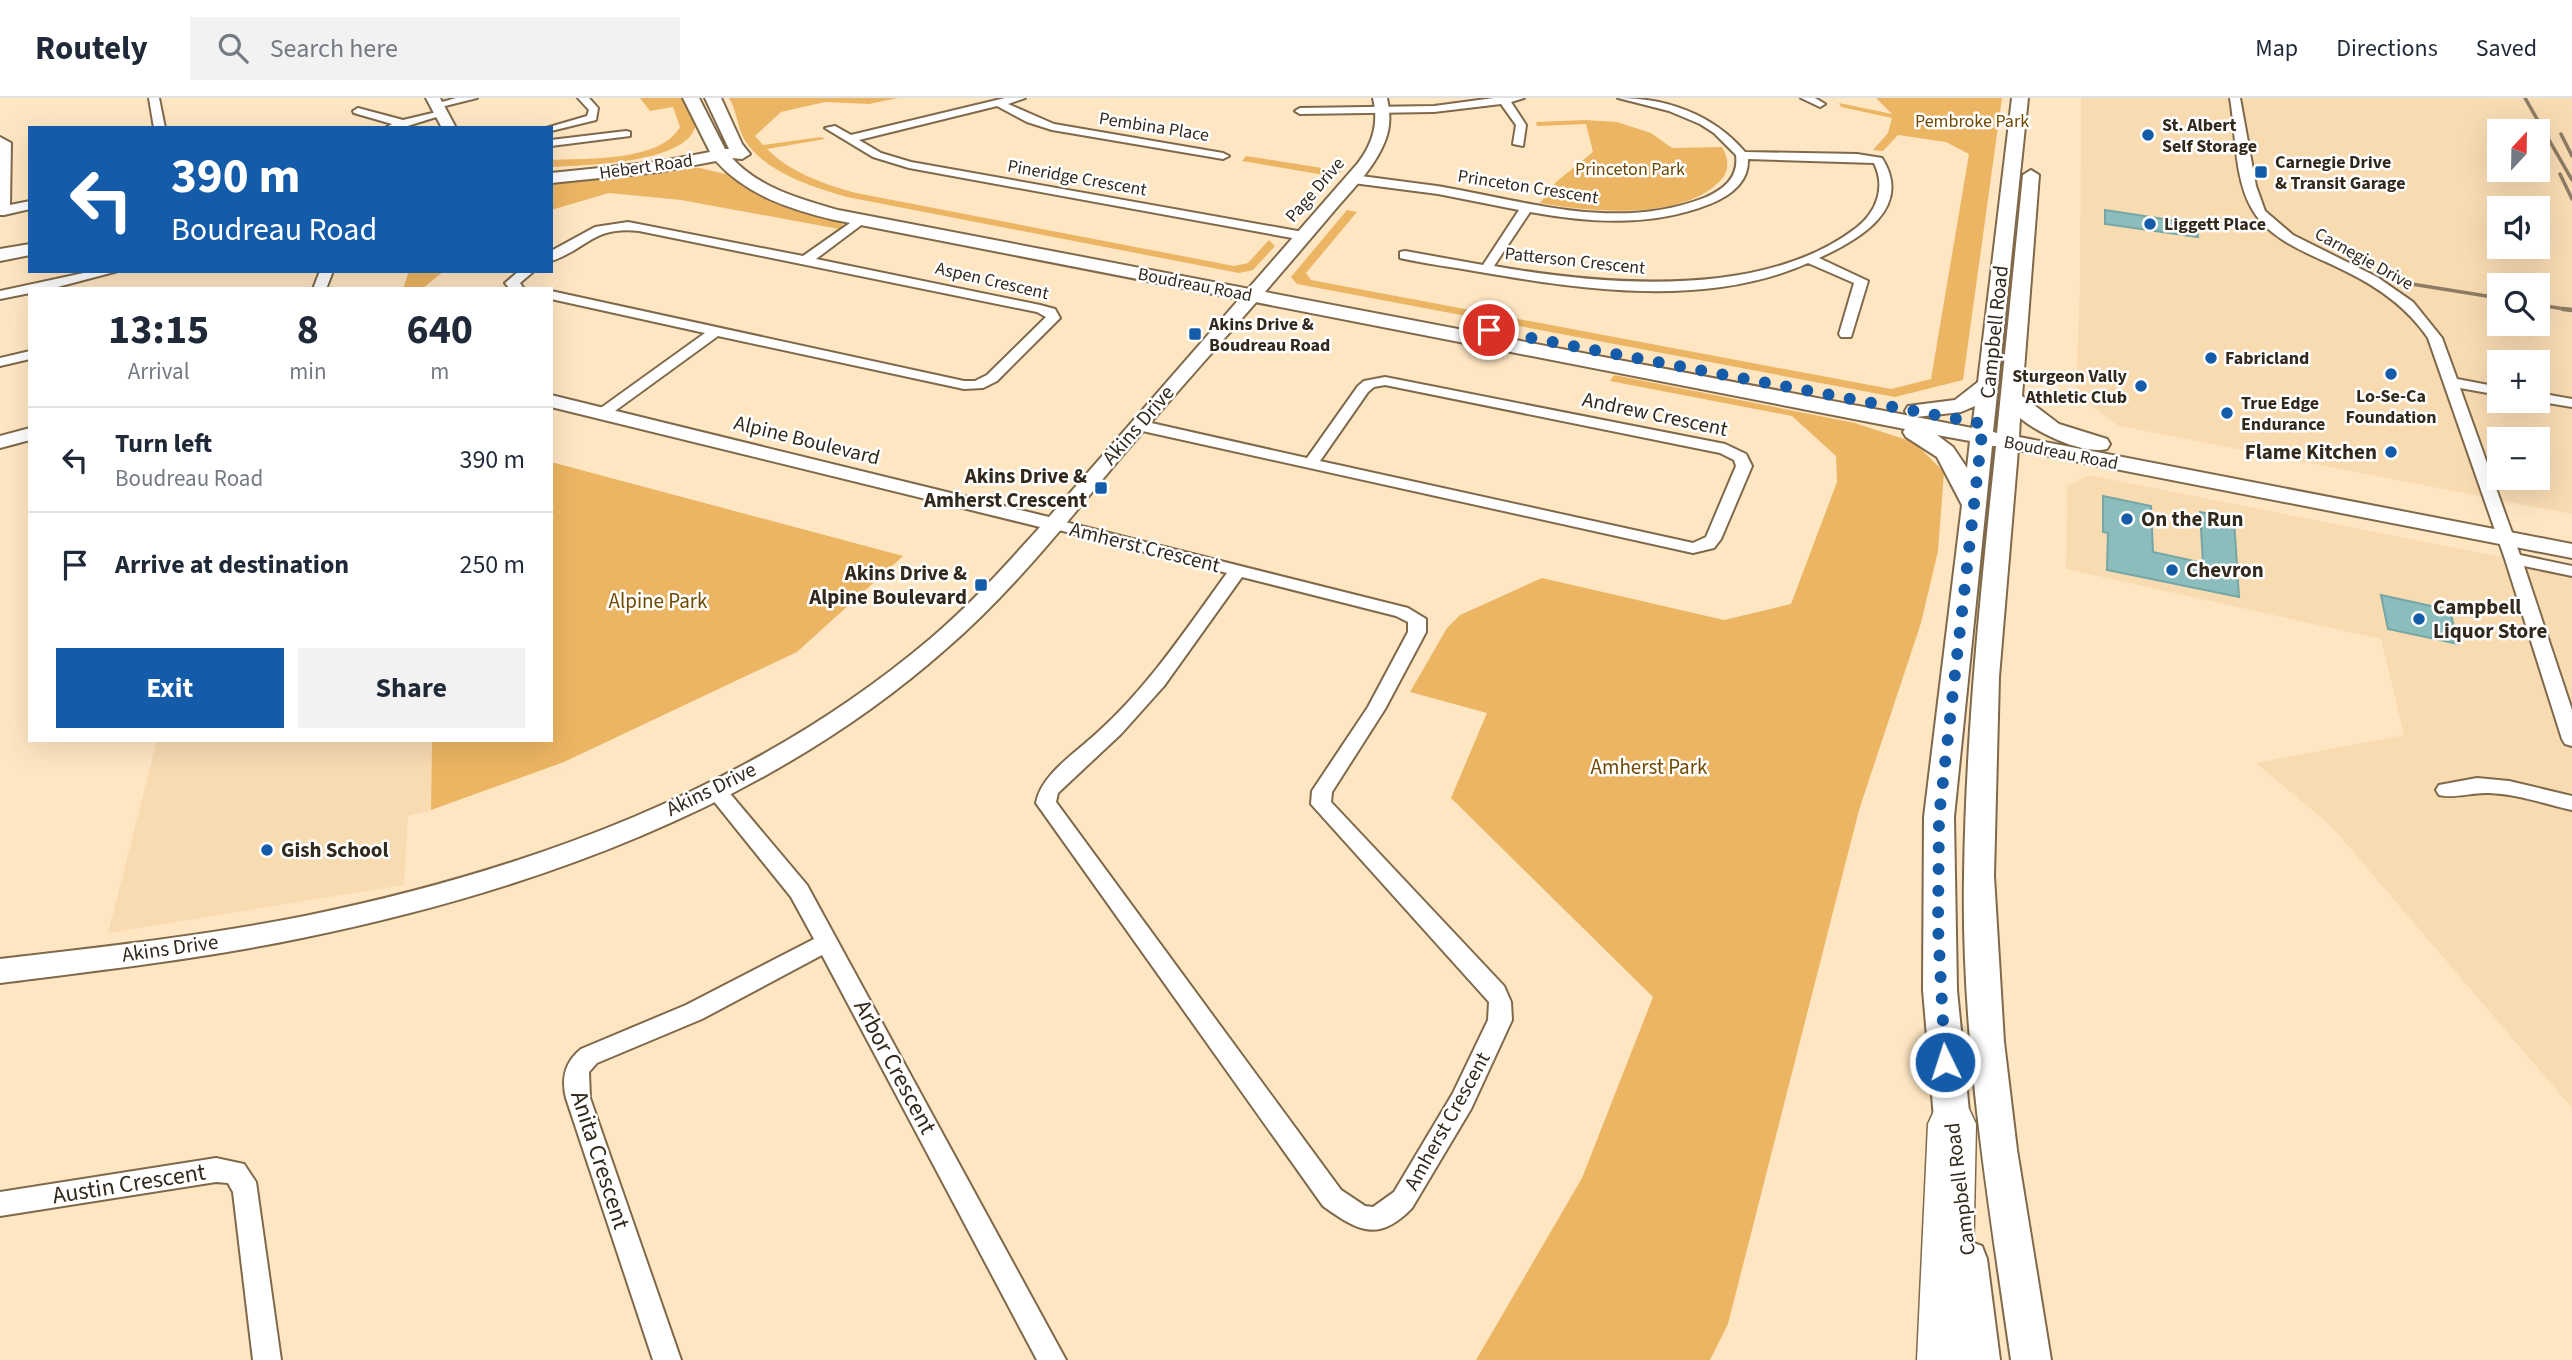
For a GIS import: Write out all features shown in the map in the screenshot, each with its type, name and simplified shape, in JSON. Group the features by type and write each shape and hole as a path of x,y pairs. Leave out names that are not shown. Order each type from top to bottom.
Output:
{"highway":[{"path":"1944,1360 1952,1124"}],"main road":[{"name":"Boudreau Road","path":"691,98 695,137 728,151 785,184 853,207 1857,415 2150,456 2507,541 2572,538"},
{"name":"Boudreau Road","path":"713,98 737,173 784,198 860,220 1916,411 1982,431"},
{"name":"Campbell Road","path":"1980,1360 1945,1062 1938,927 1939,817 2020,98"},
{"path":"2036,125 2038,98"},
{"path":"650,164 695,137"},
{"name":"Hebert Road","path":"553,178 728,151"},
{"name":"Campbell Road","path":"2031,1360 1998,1150 1987,1042 1979,876 1986,677 2033,152"},
{"path":"650,164 705,167 737,173"},
{"name":"Hebert Road","path":"553,170 650,164"},
{"path":"0,247 28,241"},
{"path":"0,255 28,249"},
{"path":"1916,411 1961,406 1990,382"},
{"path":"2011,398 2036,422 2049,428 2150,456"},
{"path":"1857,415 1910,430 1941,445 1957,467 1973,503"},
{"name":"Boudreau Road","path":"2008,436 2082,457 2507,541 2572,551"},
{"path":"2001,492 2018,471 2033,461 2082,457"}],"street":[{"path":"154,98 160,126"},
{"path":"395,126 437,106 471,98"},
{"path":"553,128 592,118 594,110 583,98"},
{"path":"849,139 906,123 1020,98"},
{"path":"1300,110 1382,104 1434,109 1519,98"},
{"path":"1623,98 1665,107 1702,121 1724,135 1742,155"},
{"path":"1806,98 1820,104"},
{"name":"Carnegie Drive","path":"2235,98 2252,197 2262,215 2286,237 2386,289 2420,314 2435,338 2507,541 2572,739"},
{"path":"1504,100 1521,125 1519,144"},
{"name":"Pembina Place","path":"1001,104 1031,120 1052,127 1223,156"},
{"name":"Page Drive","path":"1255,291 1353,179 1376,148 1382,130 1382,104"},
{"path":"437,106 448,126"},
{"path":"358,111 403,123"},
{"name":"Pineridge Crescent","path":"831,128 877,155 909,165 1303,236"},
{"path":"553,143 626,134"},
{"path":"0,140 5,144 2,211 28,205"},
{"name":"Princeton Crescent","path":"1353,179 1423,188 1527,207 1609,217 1658,214 1711,200 1728,190 1741,173 1742,155"},
{"name":"Patterson Crescent","path":"1405,255 1549,280 1663,292 1743,277 1812,260 1850,238 1871,222 1879,211 1886,189 1882,166 1878,160 1857,157 1742,155"},
{"name":"Patterson Crescent","path":"1486,269 1527,207"},
{"path":"805,261 860,220"},
{"name":"Aspen Crescent","path":"553,256 595,231 614,226 668,233 1040,309 1050,312 1053,318 992,378 971,386 553,295"},
{"path":"1812,260 1861,281 1846,334"},
{"path":"516,287 512,282 525,273"},
{"path":"38,287 88,274"},
{"path":"0,295 28,289"},
{"name":"Akins Drive","path":"0,971 264,934 388,908 475,884 560,855 715,789 828,726 907,670 964,621 1053,524 1255,291"},
{"path":"603,413 717,330"},
{"path":"0,362 28,355"},
{"name":"Andrew Crescent","path":"1138,425 1693,548 1708,544 1713,539 1744,466 1741,457 1725,449 1385,381 1366,386 1311,463"},
{"path":"2451,383 2487,389"},
{"path":"2550,399 2572,403"},
{"name":"Alpine Boulevard","path":"553,401 1053,524"},
{"path":"0,442 28,435"},
{"name":"Amherst Crescent","path":"1053,524 1237,570 1402,612 1417,619 1416,632 1376,709 1322,791 1321,804 1496,992 1500,1002 1500,1020 1437,1147 1403,1199 1394,1209 1375,1220 1359,1217 1332,1198 1046,803 1048,790 1114,729 1157,682 1237,570"},
{"name":"Boudreau Road","path":"2507,541 2572,571"},
{"path":"1955,670 1986,677"},
{"path":"2446,790 2460,785 2486,785 2572,803"},
{"name":"Arbor Crescent","path":"715,789 790,878 828,942 1052,1360"},
{"name":"Anita Crescent","path":"667,1360 578,1098 575,1074 579,1065 589,1056 694,1012 828,942"},
{"name":"Austin Crescent","path":"0,1204 216,1170 235,1172 243,1182 246,1192 267,1360"}],"shaded area":[{"path":"2081,98 2572,98 2572,514 2119,426 2076,394 2080,282"},
{"path":"2089,475 2572,571 2572,1108 2331,826 2256,763 2404,735 2381,639 2066,569 2067,486"},
{"name":"Gish School","path":"156,742 432,742 431,810 408,816 404,885 108,933"}],"green space":[{"path":"640,98 686,98 696,123 690,137 676,147 634,160 553,167 553,160 622,156 657,147 680,127 673,107 650,111"},
{"path":"729,98 898,98 869,104 825,102 781,112 755,136 763,145 821,137 825,139 767,149 797,171 856,193 1234,266 1248,263 1269,240 1275,246 1253,270 1239,273 847,197 790,177 764,161 744,139"},
{"name":"Pembroke Park","path":"1876,98 2002,98 1963,380 1895,397 1297,284 1291,277 1347,210 1357,212 1306,273 1311,280 1891,389 1931,379 1969,154 1946,142 1898,135 1883,151 1873,150 1888,133 1892,118 1841,107 1839,103 1892,114"},
{"name":"Princeton Park","path":"1536,122 1617,122 1651,133 1672,148 1722,147 1727,160 1726,173 1703,194 1683,203 1659,208 1608,211 1540,203 1556,182 1593,152 1586,124 1537,126"},
{"path":"1246,156 1341,171 1336,177 1242,161"},
{"path":"700,168 730,175 773,198 838,220 843,225 839,229 681,200 609,193 553,209 553,181"},
{"path":"408,273 442,273 424,287 404,287"},
{"name":"Amherst Park","path":"1614,375 1855,423 1919,444 1944,472 1938,551 1921,623 1859,810 1728,1324 1710,1360 1476,1360 1582,1178 1653,997 1451,798 1487,713 1410,692 1447,628 1460,615 1542,578 1724,620 1791,604 1837,482 1836,456 1792,416 1610,381"},
{"name":"Alpine Park","path":"553,463 903,556 797,652 564,762 431,810 432,742 553,742"}],"building":[{"name":"Liggett Place","path":"2105,210 2197,224 2198,237 2105,224"},
{"path":"2103,496 2151,506 2153,552 2203,563 2200,512 2234,519 2239,597 2107,570 2108,533 2103,532"},
{"name":"Campbell Liquor Store","path":"2381,595 2450,610 2458,644 2388,629"}],"railway":[{"path":"2525,98 2572,180"},
{"path":"2561,134 2572,156"},
{"path":"2560,174 2572,199"},
{"path":"2399,282 2487,296"},
{"path":"2550,307 2572,310 2563,309"}],"place":[{"name":"St. Albert Self Storage","path":"2148,135"},
{"name":"Carnegie Drive & Transit Garage","path":"2261,172"},
{"name":"Liggett Place","path":"2150,224"},
{"name":"Akins Drive & Boudreau Road","path":"1195,334"},
{"name":"Fabricland","path":"2211,358"},
{"name":"Lo-Se-Ca Foundation","path":"2391,374"},
{"name":"Sturgeon Vally Athletic Club","path":"2141,386"},
{"name":"True Edge Endurance","path":"2227,413"},
{"name":"Flame Kitchen","path":"2391,452"},
{"name":"Akins Drive & Amherst Crescent","path":"1101,488"},
{"name":"On the Run","path":"2127,519"},
{"name":"Chevron","path":"2172,570"},
{"name":"Akins Drive & Alpine Boulevard","path":"981,585"},
{"name":"Campbell Liquor Store","path":"2419,619"},
{"name":"Gish School","path":"267,850"}],"route":[{"path":"1489,330 1983,424 1939,817 1938,927 1945,1062"}]}
